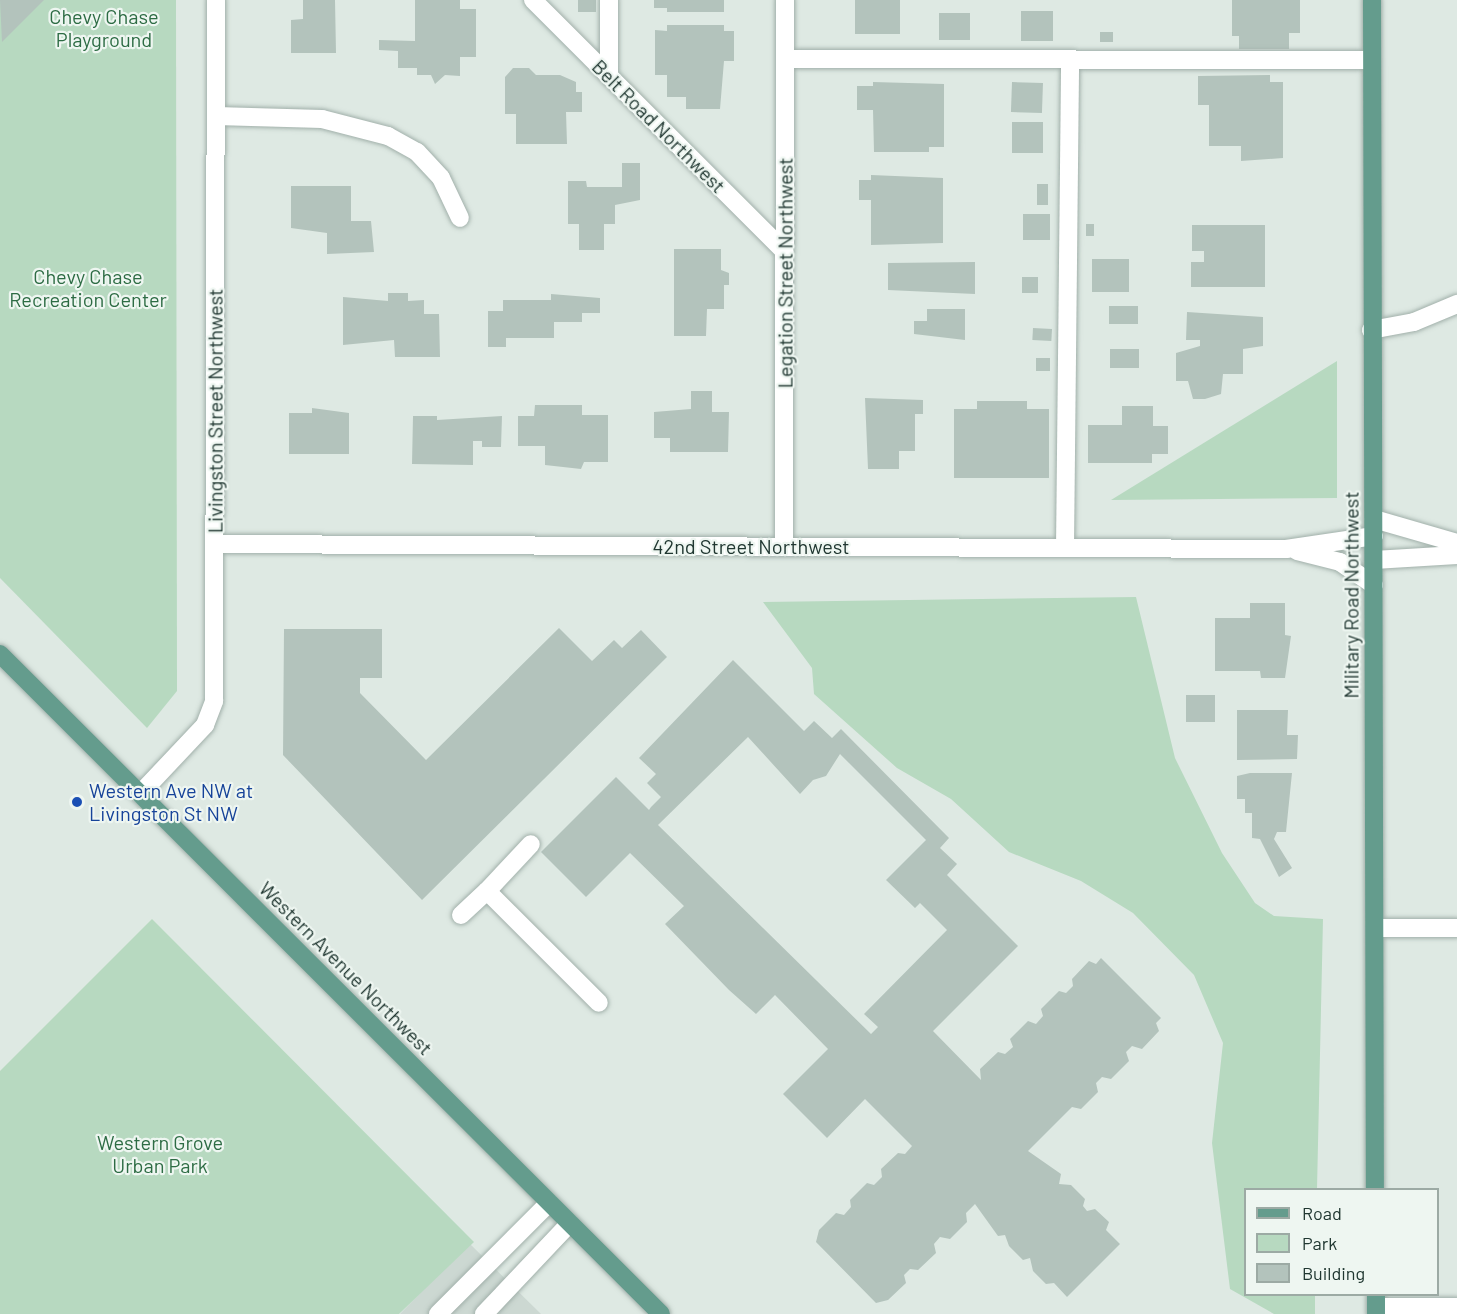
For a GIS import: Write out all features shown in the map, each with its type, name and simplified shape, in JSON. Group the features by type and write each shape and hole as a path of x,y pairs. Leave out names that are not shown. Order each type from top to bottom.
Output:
{"main road":[{"name":"Military Road Northwest","path":"1372,0 1371,330 1374,528 1375,1188"},
{"name":"Western Avenue Northwest","path":"0,654 661,1314"}],"street":[{"name":"Livingston Street Northwest","path":"140,794 206,725 213,709 216,0"},
{"name":"Belt Road Northwest","path":"533,0 785,252"},
{"path":"609,0 609,75"},
{"name":"Legation Street Northwest","path":"784,546 785,0"},
{"path":"785,59 1372,60"},
{"path":"1065,548 1070,59"},
{"path":"216,116 322,119 387,136 417,152 441,178 460,218"},
{"path":"1371,330 1414,322 1457,304"},
{"name":"42nd Street Northwest","path":"1286,549 1374,528 1457,543"},
{"name":"42nd Street Northwest","path":"215,544 1286,549 1340,562 1374,585"},
{"path":"1374,560 1457,555"},
{"path":"461,915 531,844"},
{"path":"487,891 599,1003"},
{"path":"1375,928 1457,928"},
{"path":"438,1314 549,1203"},
{"path":"484,1314 570,1223"},
{"path":"1376,1305 1457,1306"}],"shaded area":[{"path":"469,1243 541,1314 400,1314"}],"green space":[{"name":"Chevy Chase Recreation Center","path":"0,0 176,0 177,691 147,728 0,578"},
{"path":"1337,361 1337,498 1111,500"},
{"path":"1136,597 1175,758 1222,853 1255,903 1274,916 1323,919 1317,1188 1244,1188 1244,1296 1315,1296 1315,1314 1274,1314 1230,1289 1212,1143 1223,1043 1194,975 1133,913 1081,881 1009,852 951,799 897,768 814,694 812,668 763,602"},
{"name":"Western Grove Urban Park","path":"152,919 474,1242 399,1314 0,1314 0,1071"}],"building":[{"path":"0,0 44,0 2,42"},
{"path":"303,0 335,0 336,53 291,53 291,20 303,19"},
{"path":"415,0 460,0 460,9 476,9 476,57 460,57 460,76 445,75 435,84 431,75 417,75 417,68 398,68 398,51 379,50 379,40 415,41"},
{"path":"578,0 596,0 596,12 578,12"},
{"path":"654,0 724,0 724,12 667,12 667,8 654,8"},
{"path":"855,0 900,0 900,34 855,34"},
{"path":"1232,0 1300,0 1300,33 1289,33 1289,49 1239,49 1239,36 1232,36"},
{"path":"1021,11 1053,11 1053,41 1021,41"},
{"path":"939,13 970,13 970,40 939,40"},
{"path":"667,25 724,25 724,31 734,31 734,61 724,61 720,109 686,109 686,97 667,97 667,75 655,75 655,30 667,31"},
{"path":"1100,32 1113,32 1113,42 1100,42"},
{"path":"513,68 529,68 536,75 560,75 576,82 576,92 582,92 582,112 566,112 567,144 516,144 516,114 505,114 505,77"},
{"path":"1270,75 1270,82 1283,82 1283,158 1241,161 1241,146 1209,146 1209,105 1198,105 1198,76"},
{"path":"873,82 944,84 944,147 929,147 929,152 874,152 873,110 857,110 857,86 873,86"},
{"path":"1012,82 1043,83 1042,113 1011,112"},
{"path":"1012,122 1043,122 1043,153 1012,153"},
{"path":"622,163 640,163 640,200 615,205 615,224 604,224 604,250 579,250 579,224 568,224 568,181 586,181 587,187 622,187"},
{"path":"871,175 943,178 943,243 871,245 871,200 859,200 859,180 871,180"},
{"path":"1037,184 1048,184 1048,205 1037,205"},
{"path":"291,186 351,186 351,221 371,221 374,252 327,254 327,233 291,228"},
{"path":"1023,214 1050,214 1050,240 1023,240"},
{"path":"1086,224 1094,224 1094,236 1086,236"},
{"path":"1192,225 1265,225 1265,287 1191,287 1191,262 1204,262 1204,251 1192,251"},
{"path":"674,249 721,249 721,270 729,273 729,285 724,285 724,309 707,309 706,336 674,336"},
{"path":"1092,259 1129,259 1129,292 1092,292"},
{"path":"975,262 975,294 888,290 888,263"},
{"path":"1022,277 1038,277 1038,293 1022,293"},
{"path":"388,293 408,293 408,301 424,300 424,314 439,314 440,357 395,357 394,340 343,345 343,297 388,301"},
{"path":"551,294 600,298 600,313 582,313 582,322 554,322 554,338 506,338 506,347 488,347 488,311 503,311 503,300 551,300"},
{"path":"1109,306 1138,306 1138,324 1109,324"},
{"path":"927,309 965,309 965,340 914,334 914,321 927,321"},
{"path":"1187,312 1263,317 1263,346 1243,349 1243,374 1223,374 1221,394 1205,399 1193,399 1188,381 1176,381 1176,353 1200,346 1200,340 1186,340"},
{"path":"1033,328 1052,329 1051,341 1032,340"},
{"path":"1110,349 1139,349 1139,368 1110,368"},
{"path":"1036,358 1050,358 1050,371 1036,371"},
{"path":"691,391 712,391 712,412 729,412 728,452 670,452 670,438 654,438 654,412 691,409"},
{"path":"865,398 923,400 923,414 915,414 915,451 899,451 899,469 868,469"},
{"path":"977,401 1027,401 1027,409 1049,409 1049,478 954,478 954,409 977,409"},
{"path":"535,405 582,405 582,415 608,415 608,462 584,462 581,469 545,465 545,446 518,446 518,416 534,416"},
{"path":"1122,406 1153,406 1153,426 1168,426 1168,454 1152,454 1152,463 1088,463 1088,425 1122,425"},
{"path":"312,408 349,413 349,454 289,454 289,413 312,413"},
{"path":"413,416 437,416 437,420 502,416 501,447 482,447 482,441 473,441 473,465 412,464"},
{"path":"1250,603 1285,603 1285,635 1291,636 1285,678 1261,678 1260,671 1215,671 1215,618 1250,618"},
{"path":"559,628 592,661 614,640 622,648 641,630 667,657 422,900 283,755 284,629 382,629 382,678 360,678 360,693 426,760"},
{"path":"733,660 804,731 814,721 832,738 841,729 949,838 940,848 957,864 947,875 1018,946 933,1031 981,1080 980,1069 998,1052 1005,1054 1013,1047 1010,1039 1028,1021 1036,1024 1043,1016 1041,1009 1059,991 1066,993 1073,986 1072,979 1089,961 1096,964 1101,958 1161,1018 1156,1023 1159,1031 1142,1049 1132,1046 1126,1052 1129,1061 1111,1079 1102,1077 1096,1083 1098,1092 1081,1109 1072,1107 1028,1151 1061,1174 1059,1184 1071,1185 1085,1199 1083,1206 1087,1211 1095,1209 1109,1222 1106,1230 1120,1244 1067,1297 1054,1283 1046,1284 1033,1271 1030,1258 1023,1260 1009,1246 1005,1235 998,1236 975,1204 966,1213 967,1222 950,1239 940,1237 934,1244 936,1253 918,1270 910,1269 904,1275 906,1283 888,1300 876,1303 816,1242 819,1230 836,1213 844,1215 851,1207 850,1200 867,1183 874,1185 882,1177 881,1169 898,1153 905,1154 912,1146 865,1099 827,1138 783,1094 828,1049 775,995 756,1014 729,990 665,924 684,906 630,853 586,897 541,852 616,777 649,810 661,797 647,783 656,774 639,758","holes":["748,737 800,794 813,780 826,776 840,754 926,840 886,880 915,908 920,903 947,930 864,1014 878,1027 871,1034 658,825"]},
{"path":"1186,695 1215,695 1215,722 1186,722"},
{"path":"1237,710 1288,710 1287,735 1298,735 1297,759 1237,760"},
{"path":"1250,773 1292,773 1286,832 1277,832 1274,839 1292,868 1279,877 1260,839 1252,838 1252,813 1245,813 1245,799 1237,799 1237,776"}],"place":[{"name":"Western Ave NW at Livingston St NW","path":"77,802"}],"park label":[{"name":"Chevy Chase Playground","path":"104,28"}]}
